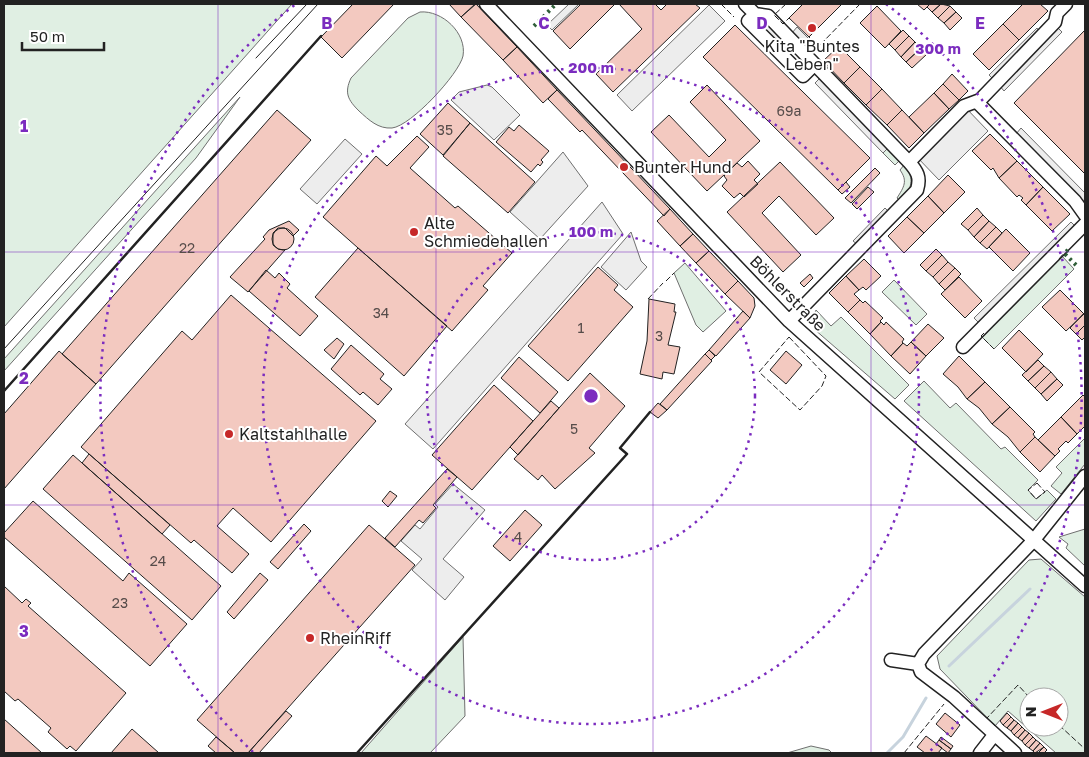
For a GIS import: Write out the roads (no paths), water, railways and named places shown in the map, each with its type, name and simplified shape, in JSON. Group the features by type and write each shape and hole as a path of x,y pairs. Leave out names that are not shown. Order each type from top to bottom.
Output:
{"street":[{"name":"Böhlerstraße","path":"486,4 789,321 1085,586"},
{"path":"745,4 755,14 768,16 909,162 918,173 920,181 917,190 789,321"},
{"path":"909,162 964,106 976,102 1055,22 1057,13 1066,4"},
{"path":"755,14 748,21 802,76 814,65"},
{"path":"976,102 1075,201 1085,215"},
{"path":"963,347 1085,224"},
{"path":"918,664 924,654 1033,541 1085,476"},
{"path":"891,660 918,664"},
{"path":"918,664 925,676 954,697 1014,753"},
{"path":"980,753 994,735"}],"waterway":[{"path":"949,666 1030,589"},
{"path":"887,753 903,737 926,698"}],"tram line":[{"path":"256,58 307,4"},
{"path":"4,349 318,4"}],"place":[{"name":"Kita \"Buntes Leben\"","path":"812,28"},
{"name":"Bunter Hund","path":"624,167"},
{"name":"Alte Schmiedehallen","path":"414,232"},
{"name":"Kaltstahlhalle","path":"229,434"},
{"name":"RheinRiff","path":"310,638"}]}
